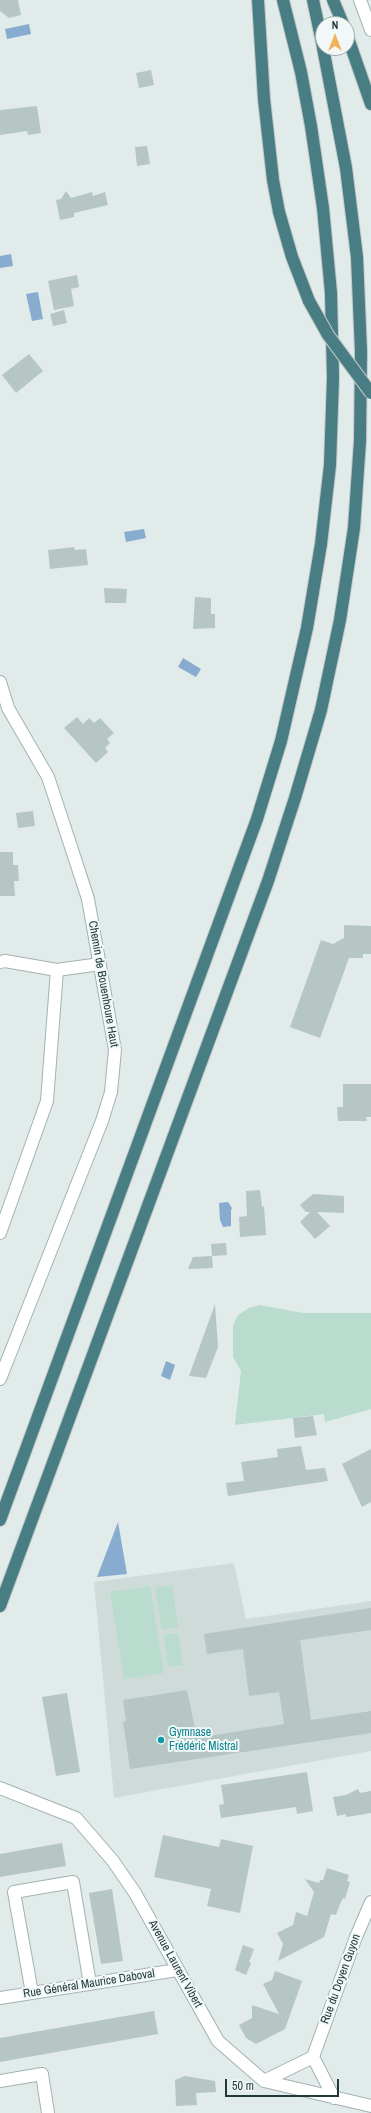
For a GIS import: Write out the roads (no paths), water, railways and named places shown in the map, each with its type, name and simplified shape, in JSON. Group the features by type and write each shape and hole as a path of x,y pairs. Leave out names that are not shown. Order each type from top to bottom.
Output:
{"highway":[{"path":"258,0 264,99 273,180 279,212 292,256 309,301 328,335 371,393"},
{"path":"0,1520 257,819 281,741 307,628 321,544 330,465 333,378 331,293 311,126 301,72 283,0"},
{"path":"312,0 316,16"},
{"path":"333,0 340,16"},
{"path":"0,1606 270,873 295,798 321,710 340,620 354,528 360,442 361,352 357,256 346,168 325,56"},
{"path":"354,56 371,104"}],"street":[{"path":"360,0 371,30"},
{"name":"Chemin de Bouenhoure Haut","path":"0,682 8,708 48,777 88,899 115,1050 111,1092 102,1121 0,1379"},
{"path":"0,962 6,961 57,970 100,964"},
{"path":"0,1233 47,1101 57,970"},
{"name":"Avenue Laurent Vibert","path":"0,1788 76,1818 113,1861 135,1892 177,1970 218,2041 264,2081 371,2106"},
{"path":"32,1993 14,1892 73,1882 90,1984"},
{"name":"Rue du Doyen Guyon","path":"313,2057 356,1937 371,1902"},
{"name":"Rue Général Maurice Daboval","path":"0,1998 177,1970"},
{"path":"264,2081 313,2057 334,2098"},
{"path":"0,2081 42,2074 48,2113"}],"water":[{"path":"29,24 31,34 7,39 5,29"},
{"path":"11,254 13,266 0,268 0,256"},
{"path":"38,292 43,319 32,321 26,294"},
{"path":"144,529 146,538 126,542 124,532"},
{"path":"183,658 201,669 196,677 178,667"},
{"path":"228,1202 232,1208 231,1226 223,1227 220,1220 219,1203"},
{"path":"166,1361 175,1365 170,1380 161,1376"},
{"path":"118,1522 127,1574 97,1577"}],"place":[{"name":"Gymnase Frédéric Mistral","path":"161,1740"}]}
